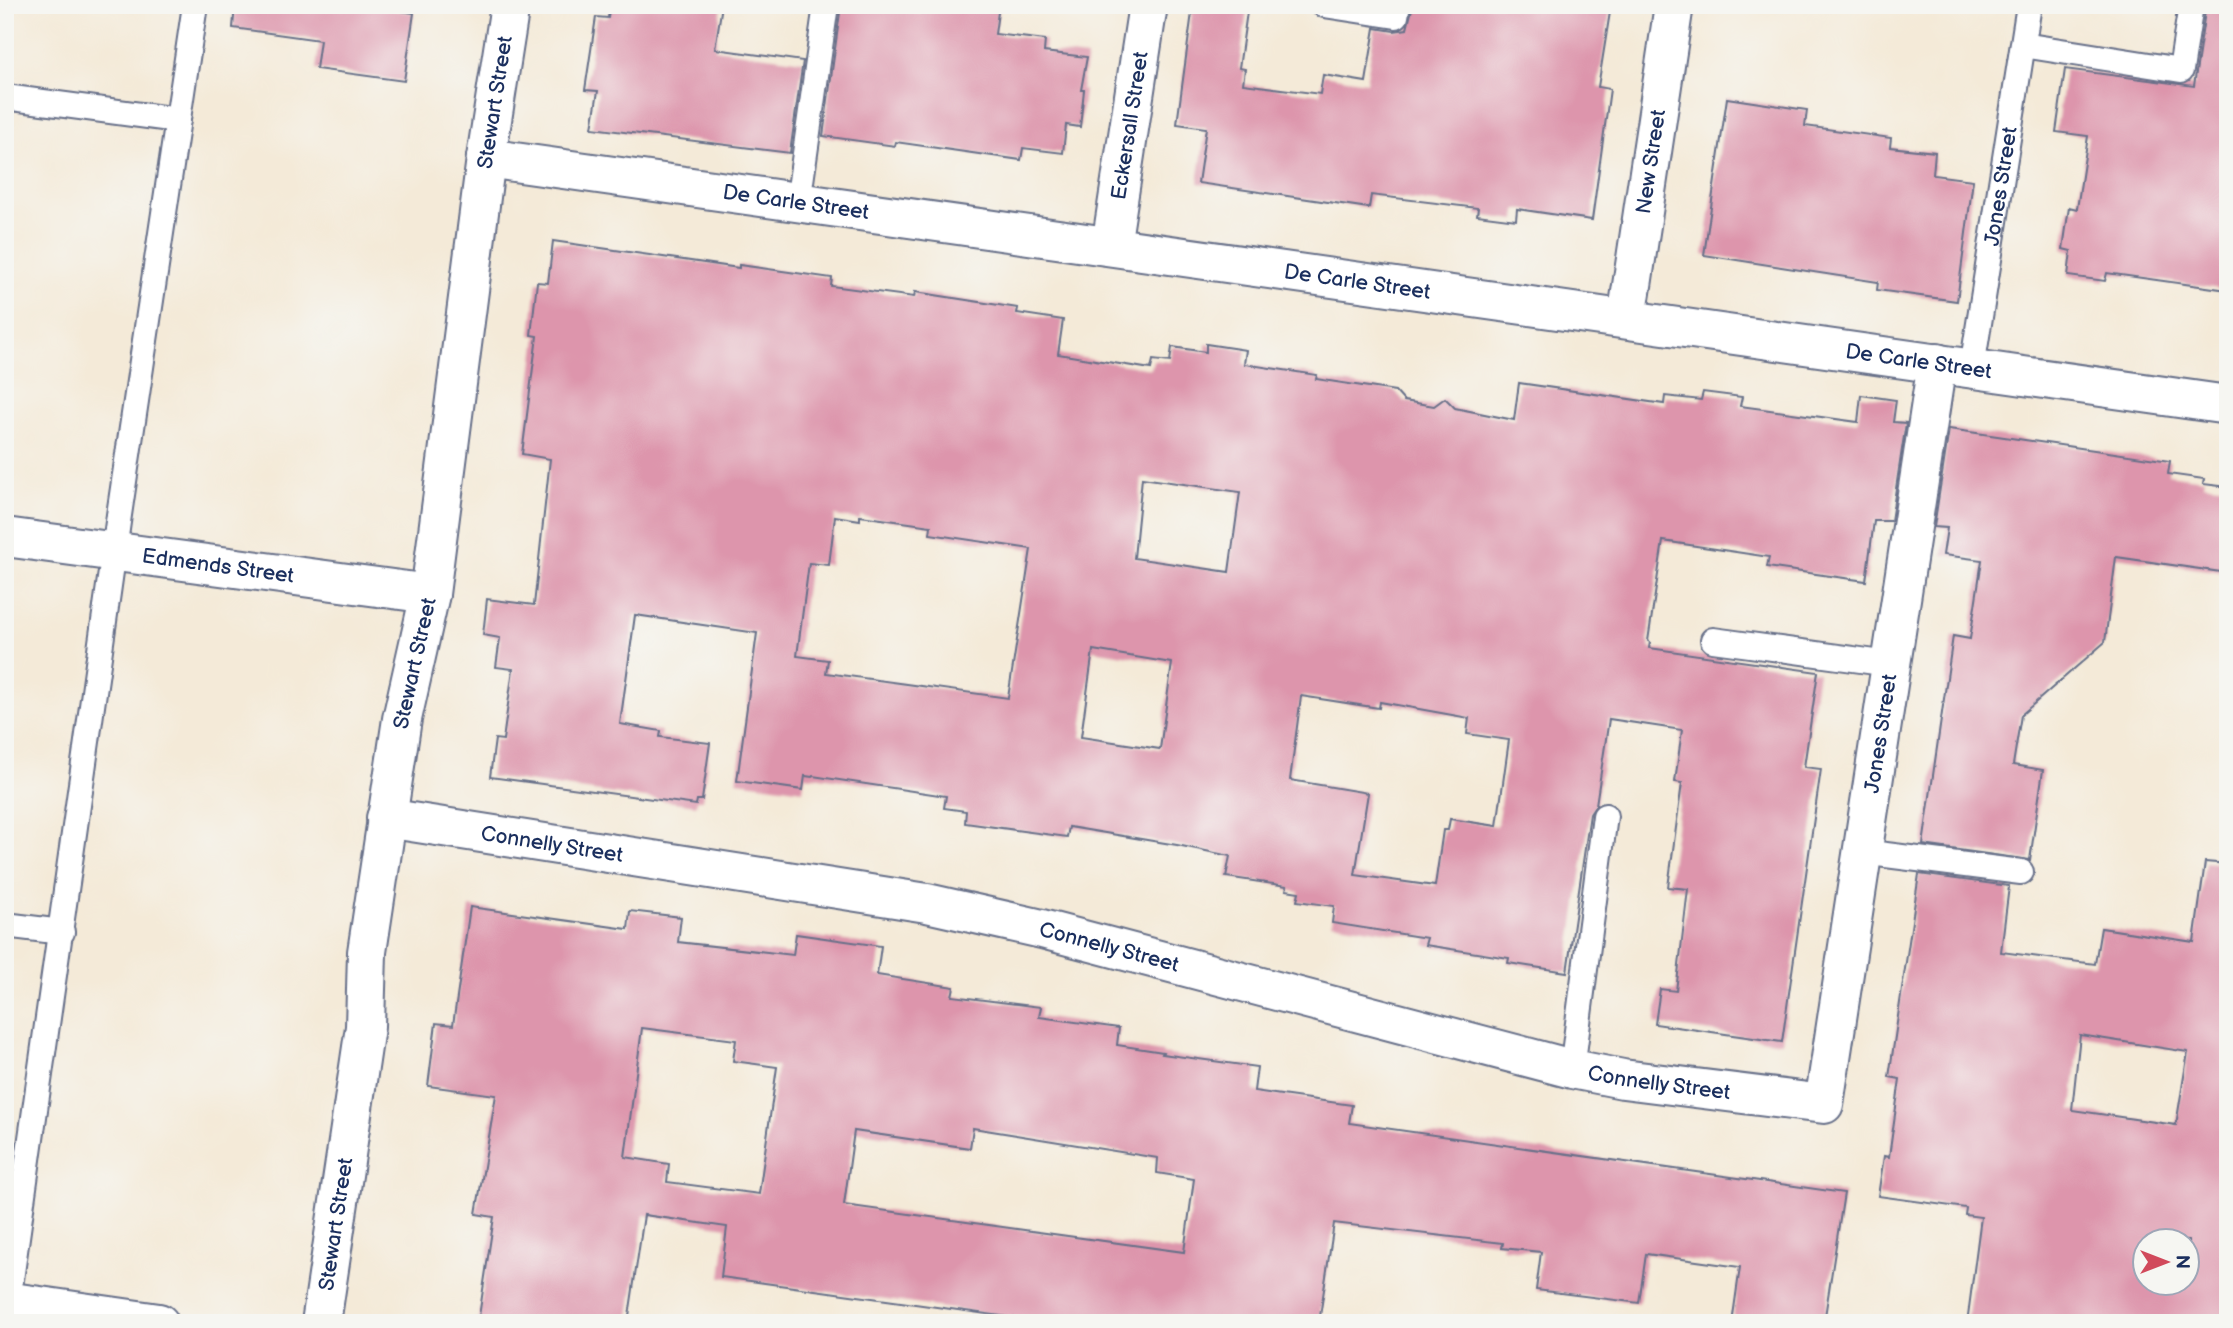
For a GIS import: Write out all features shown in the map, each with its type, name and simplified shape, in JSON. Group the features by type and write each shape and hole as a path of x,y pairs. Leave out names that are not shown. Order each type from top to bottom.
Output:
{"street":[{"name":"Stewart Street","path":"321,1323 365,1027 367,952 386,818 402,719 430,594 486,158 510,5"},
{"name":"Eckersall Street","path":"1111,246 1148,5"},
{"name":"New Street","path":"1628,319 1674,5"},
{"name":"De Carle Street","path":"486,158 2228,405"},
{"name":"Jones Street","path":"1824,1104 1890,664 1954,366"},
{"name":"Edmends Street","path":"5,537 430,594"},
{"name":"Connelly Street","path":"386,818 927,903 1042,929 1572,1069 1623,1079 1824,1104"},
{"path":"7,1301 159,1323"}],"lane":[{"path":"7,1301 195,5"},
{"path":"798,203 825,5"},
{"path":"1324,5 1396,16 1398,5"},
{"name":"Jones Street","path":"1954,366 2023,45 2029,5"},
{"path":"2023,45 2181,70 2191,5"},
{"path":"5,97 178,120"},
{"path":"1713,640 1890,664"},
{"path":"1572,1069 1605,816"},
{"path":"1862,852 2021,872"},
{"path":"5,925 62,932"}],"building":[{"path":"235,5 360,5 414,13 404,81 316,69 320,40 233,28"},
{"path":"610,5 722,5 715,49 803,61 790,153 592,128 598,91 585,90 596,17 608,18"},
{"path":"841,5 865,5 921,13 922,5 999,5 995,34 1045,40 1044,52 1087,57 1081,90 1084,90 1080,127 1066,125 1063,153 1023,148 1021,160 896,142 895,146 823,136"},
{"path":"1193,5 1248,5 1239,68 1245,69 1243,84 1320,94 1323,75 1366,82 1375,28 1394,31 1407,29 1413,5 1594,5 1593,10 1610,12 1598,87 1610,89 1592,220 1517,209 1516,220 1477,215 1478,208 1371,195 1369,208 1198,183 1206,128 1177,124"},
{"path":"2206,5 2228,7 2228,290 2107,273 2105,281 2068,276 2071,251 2063,249 2069,207 2077,209 2088,136 2056,132 2065,69 2194,86"},
{"path":"1727,98 1807,110 1805,126 1891,138 1890,147 1935,152 1933,175 1973,180 1957,301 1877,290 1878,282 1704,255"},
{"path":"553,241 739,268 739,265 832,278 831,286 914,297 915,292 1018,308 1017,313 1063,320 1058,354 1151,369 1153,360 1170,362 1172,347 1206,352 1206,344 1246,350 1244,364 1395,391 1404,401 1434,406 1445,398 1455,408 1514,420 1519,383 1664,404 1665,396 1701,400 1703,392 1742,397 1740,406 1858,422 1861,395 1896,400 1893,422 1906,423 1891,521 1874,521 1866,581 1767,567 1769,557 1663,541 1649,648 1818,672 1804,767 1821,769 1782,1042 1655,1024 1660,989 1676,991 1688,889 1668,887 1682,783 1675,782 1682,730 1609,719 1596,805 1590,814 1567,972 1508,963 1509,958 1425,945 1427,938 1332,923 1334,906 1297,901 1299,892 1286,890 1287,886 1226,877 1230,856 1069,827 1067,837 965,823 966,811 944,808 946,796 813,776 805,776 803,790 737,781 757,633 635,615 620,724 661,731 660,737 710,743 702,800 697,800 696,805 490,777 495,739 503,740 513,669 496,667 500,638 483,635 487,599 534,605 550,459 522,454 537,336 531,335 537,282 548,283","holes":["1142,478 1240,492 1229,572 1134,558","835,516 860,520 860,516 931,526 930,534 1031,549 1008,698 826,673 828,660 797,656 809,563 829,565","1093,650 1172,663 1160,749 1081,737","1301,696 1379,708 1380,702 1469,718 1467,734 1509,740 1497,826 1450,819 1448,830 1443,830 1435,886 1355,875 1368,793 1290,780"]},
{"path":"1949,429 2170,461 2168,474 2204,479 2203,484 2228,487 2228,573 2116,557 2105,642 2021,715 2013,765 2043,770 2030,860 1923,845 1953,636 1970,639 1982,560 1943,555 1947,528 1934,527"},
{"path":"2205,862 2228,864 2228,1323 1967,1323 1981,1217 1965,1215 1966,1208 1878,1196 1884,1156 1889,1157 1900,1079 1889,1077 1919,874 2009,886 2001,952 2095,964 2101,928 2194,942","holes":["2080,1035 2188,1052 2176,1125 2072,1110"]},
{"path":"470,907 628,929 630,911 681,917 678,942 793,955 796,934 881,946 877,975 954,987 952,996 1041,1007 1039,1017 1119,1028 1117,1045 1257,1067 1254,1091 1352,1105 1349,1123 1844,1193 1824,1323 1732,1323 1740,1267 1646,1254 1639,1303 1536,1290 1541,1252 1502,1248 1503,1243 1334,1223 1319,1323 1051,1323 721,1277 727,1227 644,1215 628,1323 478,1323 494,1217 476,1214 496,1095 428,1086 436,1023 453,1025","holes":["642,1028 736,1040 733,1061 777,1067 759,1194 667,1182 669,1164 625,1157","973,1128 1158,1158 1157,1173 1194,1179 1184,1252 844,1205 854,1131 970,1148"]}]}
